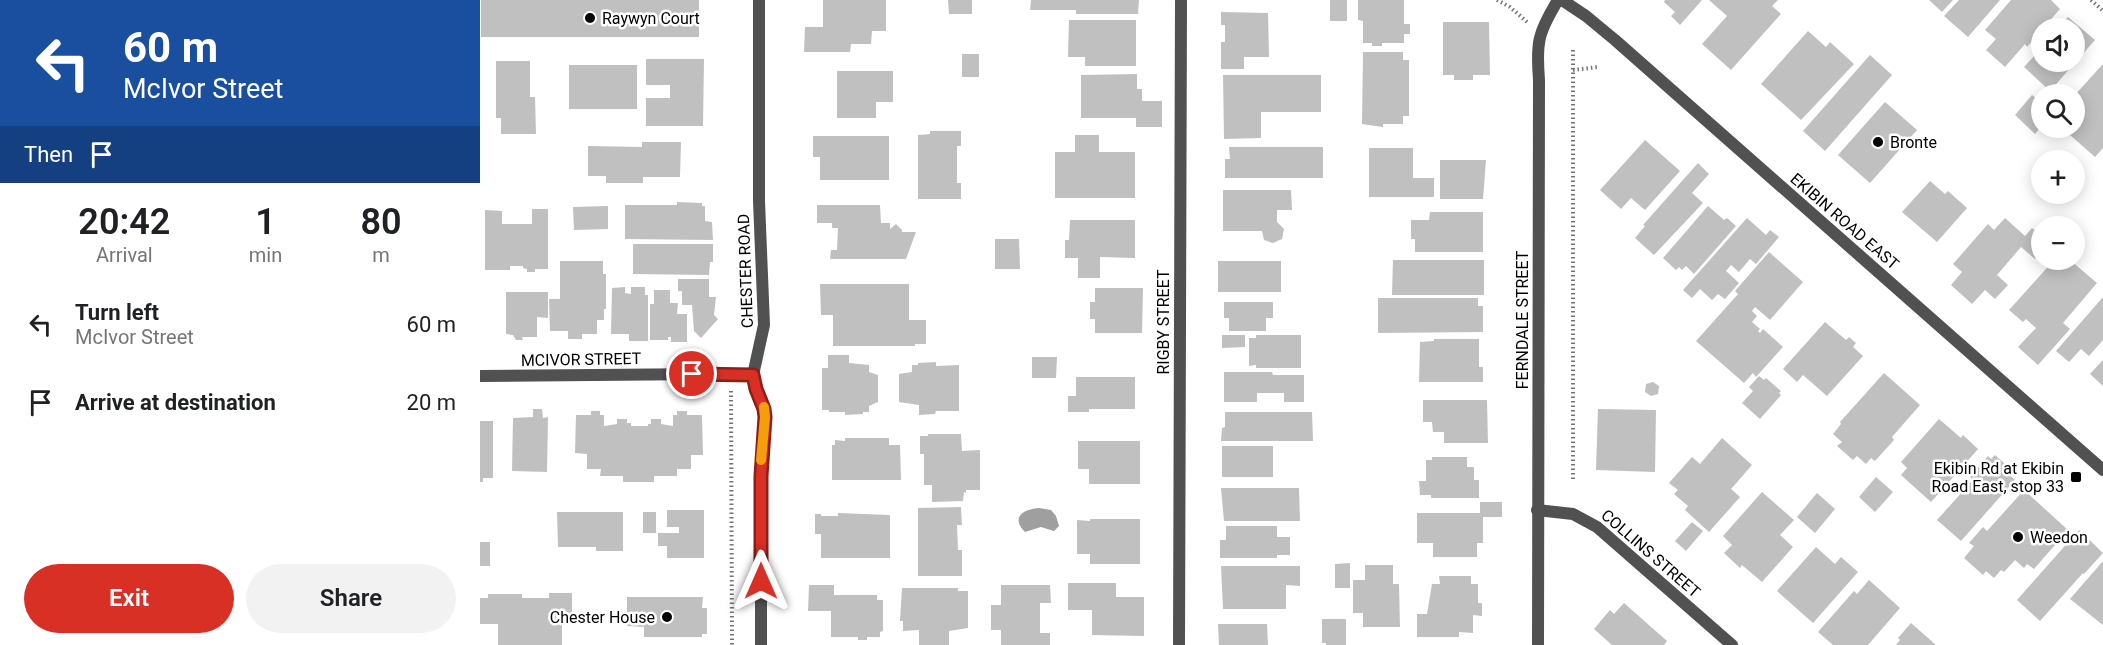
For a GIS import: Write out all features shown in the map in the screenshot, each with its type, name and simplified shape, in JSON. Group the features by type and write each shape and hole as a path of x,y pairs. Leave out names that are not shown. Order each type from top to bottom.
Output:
{"street":[{"name":"CHESTER ROAD","path":"759,0 759,201 764,325 753,375 765,417 761,476 761,645"},
{"name":"RIGBY STREET","path":"1179,645 1181,0"},
{"name":"FERNDALE STREET","path":"1538,645 1538,46 1542,31 1558,0"},
{"name":"EKIBIN ROAD EAST","path":"1562,0 1586,16 1624,48 2103,470"},
{"name":"MCIVOR STREET","path":"480,376 753,375"},
{"name":"COLLINS STREET","path":"1538,510 1573,514 1598,527 1732,645"}],"path":[{"path":"1497,0 1510,7 1524,21"},
{"path":"2091,0 2103,11"},
{"path":"1573,50 1573,480"},
{"path":"1573,70 1598,67"},
{"path":"732,388 732,645"}],"shaded area":[{"path":"1039,508 1051,510 1059,526 1054,531 1041,527 1025,532 1019,518 1028,510"}],"building":[{"name":"Raywyn Court","path":"481,0 699,0 699,37 481,37"},
{"path":"823,0 886,0 886,31 872,31 871,44 851,44 850,52 804,52 805,27 823,27"},
{"path":"948,0 972,0 972,14 949,14"},
{"path":"1031,0 1139,0 1138,14 1076,14 1076,10 1030,10"},
{"path":"1330,0 1347,0 1347,21 1330,21"},
{"path":"1358,0 1404,0 1404,24 1410,24 1410,34 1404,34 1404,43 1382,43 1382,46 1372,46 1372,43 1363,43 1363,21 1358,20"},
{"path":"1665,0 1702,0 1680,25 1671,16 1675,12 1664,2"},
{"path":"1709,0 1778,0 1772,6 1781,14 1731,70 1702,44 1727,16"},
{"path":"1929,0 1953,0 1942,12"},
{"path":"1959,0 2000,0 1968,37 1944,16"},
{"path":"2011,0 2051,0 2060,9 2052,18 2031,18 2031,42 2027,47 2025,44 2005,67 1986,50 1996,39 1985,30"},
{"path":"1221,12 1268,13 1269,57 1244,57 1244,69 1221,69 1221,42 1225,42 1225,25 1221,25"},
{"path":"1069,20 1136,20 1136,66 1085,66 1085,57 1068,57"},
{"path":"1443,22 1489,22 1490,75 1473,75 1473,80 1454,80 1454,75 1443,75"},
{"path":"1808,31 1826,47 1830,42 1854,64 1801,120 1761,84"},
{"path":"2085,31 2095,40 2085,51"},
{"path":"1363,52 1403,52 1403,60 1409,60 1409,116 1403,116 1403,124 1383,124 1383,127 1362,124"},
{"path":"962,54 979,54 979,77 962,77"},
{"path":"1870,55 1892,75 1825,151 1803,131"},
{"path":"646,59 704,59 703,126 646,126 646,98 670,98 670,85 646,85"},
{"path":"2031,59 2031,72 2067,72 2056,84 2042,84 2024,67"},
{"path":"496,61 530,61 530,97 535,97 536,134 501,134 501,118 496,118"},
{"path":"2103,64 2103,148 2095,157 2073,138 2085,138 2085,84"},
{"path":"569,65 637,65 637,109 569,109"},
{"path":"837,71 893,71 893,102 876,102 876,118 837,118"},
{"path":"1137,74 1137,89 1142,89 1142,101 1162,101 1162,127 1136,127 1136,118 1081,118 1081,75"},
{"path":"1223,75 1321,75 1321,112 1261,112 1261,138 1224,139"},
{"path":"2031,96 2031,130 2015,115"},
{"name":"Bronte","path":"1885,102 1917,130 1870,183 1838,155"},
{"path":"930,131 961,131 961,146 957,146 957,183 961,183 961,199 918,199 918,135 930,134"},
{"path":"1075,135 1099,135 1099,152 1135,152 1135,198 1055,198 1055,152 1075,152"},
{"path":"813,136 889,136 889,180 820,180 820,157 813,157"},
{"path":"1645,140 1680,171 1645,210 1631,198 1621,209 1600,190"},
{"path":"642,142 681,142 680,177 643,177 643,183 606,183 606,176 588,176 588,146 642,147"},
{"path":"1229,147 1323,147 1323,178 1225,178 1225,159 1230,159"},
{"path":"1369,148 1413,148 1413,178 1434,178 1434,197 1369,197"},
{"path":"1440,160 1486,160 1483,199 1440,199"},
{"path":"1698,163 1709,174 1692,193 1703,203 1654,255 1635,238 1645,226 1643,225"},
{"path":"1930,181 1945,194 1948,191 1967,208 1937,242 1902,212"},
{"path":"1223,190 1291,190 1292,210 1277,210 1277,222 1284,229 1282,239 1273,243 1264,240 1262,231 1223,231"},
{"path":"677,202 702,203 702,206 705,206 705,221 712,222 713,240 625,239 625,205 677,205"},
{"path":"817,205 880,205 881,223 890,223 890,229 896,224 902,232 916,232 906,259 830,259 831,250 837,250 838,228 832,228 832,223 817,223"},
{"path":"608,206 608,229 574,230 573,207"},
{"path":"1708,206 1724,220 1727,218 1736,226 1694,274 1686,266 1682,270 1679,267 1676,270 1663,258"},
{"path":"532,209 548,209 548,269 535,269 535,272 527,272 523,266 510,266 510,270 485,270 485,210 502,211 502,224 532,224"},
{"path":"1430,212 1483,212 1483,252 1415,252 1415,239 1411,239 1411,220 1429,220"},
{"path":"1747,218 1766,235 1770,230 1779,237 1756,264 1750,259 1739,272 1731,265 1726,271 1739,283 1725,299 1718,294 1712,300 1700,289 1692,298 1683,290"},
{"path":"2005,218 2025,236 2031,229 2031,256 2021,247 1997,275 2008,285 1995,299 1985,290 1972,304 1951,285 1962,272 1953,264 1988,224 1994,230"},
{"path":"1070,220 1135,220 1135,258 1100,257 1100,278 1078,278 1078,258 1065,258 1065,240 1069,240"},
{"path":"995,239 1019,239 1020,269 995,269"},
{"path":"633,244 713,244 713,262 710,262 709,275 633,274"},
{"path":"1769,252 1803,282 1770,320 1755,307 1752,311 1757,316 1752,322 1760,329 1758,331 1760,333 1763,329 1783,347 1756,377 1753,373 1744,383 1696,341 1738,294 1735,291"},
{"path":"1393,260 1484,260 1484,295 1392,295"},
{"path":"560,261 603,261 603,274 606,274 606,309 604,309 604,320 597,320 597,334 582,334 582,339 568,339 568,331 550,331 549,299 560,299"},
{"path":"1218,261 1281,261 1281,292 1218,292"},
{"path":"2045,270 2082,270 2097,283 2063,323 2070,329 2038,365 2018,347 2036,328 2026,319 2023,322 2009,310"},
{"path":"678,279 709,279 709,297 716,297 714,315 718,319 701,338 694,331 692,305 682,305 682,291 678,291"},
{"path":"820,284 909,284 909,320 926,320 926,344 833,346 833,315 821,315"},
{"path":"625,287 625,293 631,294 631,287 645,287 645,295 648,295 648,341 629,341 629,334 611,334 612,288"},
{"path":"1095,288 1143,288 1142,333 1095,333 1095,319 1090,319 1090,302 1095,302"},
{"path":"654,290 670,290 670,303 678,303 677,314 687,314 687,342 671,342 671,337 668,337 668,340 650,340 650,304 654,304"},
{"path":"506,292 548,292 548,318 537,317 537,337 522,337 523,340 516,340 513,335 506,334"},
{"path":"2103,297 2103,340 2089,356 2081,349 2069,362 2056,351"},
{"path":"1378,298 1478,298 1478,306 1483,306 1483,332 1378,333"},
{"path":"1224,302 1273,302 1273,318 1266,318 1266,331 1229,331 1229,318 1224,318"},
{"path":"1825,322 1846,340 1849,337 1856,343 1853,347 1863,356 1827,396 1803,375 1797,382 1783,369"},
{"path":"1222,335 1245,335 1245,347 1222,348"},
{"path":"1256,335 1301,335 1301,368 1249,366 1249,338 1256,338"},
{"path":"1434,339 1479,339 1479,367 1483,367 1483,382 1419,382 1420,342 1434,341"},
{"path":"828,355 849,355 849,363 869,365 869,372 878,375 878,402 869,406 869,412 845,415 845,412 822,410 822,368 828,368"},
{"path":"1032,357 1057,357 1056,378 1032,378"},
{"path":"2103,360 2103,386 2090,374"},
{"path":"936,362 936,366 959,365 959,411 936,411 935,414 919,415 919,405 899,402 899,374 912,372 912,365 918,365 918,363"},
{"path":"1224,372 1304,375 1304,402 1284,402 1284,393 1257,393 1257,402 1224,402"},
{"path":"1884,373 1920,405 1875,461 1871,458 1866,464 1857,456 1853,460 1837,446 1842,442 1833,434 1841,424 1840,422"},
{"path":"1759,376 1764,380 1766,378 1781,391 1779,393 1781,395 1760,419 1742,403 1753,391 1749,387"},
{"path":"1076,377 1135,377 1135,409 1089,409 1089,412 1068,412 1068,396 1076,396"},
{"path":"1653,382 1659,386 1658,394 1651,396 1645,392 1646,384"},
{"path":"1423,400 1487,400 1488,443 1444,443 1444,432 1433,432 1432,422 1423,422"},
{"path":"533,409 542,409 543,418 548,417 547,472 512,471 513,418 533,417"},
{"path":"1598,409 1656,410 1655,472 1596,470"},
{"path":"591,411 600,411 600,415 604,415 604,426 617,424 617,419 627,419 627,423 631,423 631,426 648,426 651,424 651,419 661,419 661,424 673,426 673,415 677,415 677,411 687,411 687,415 702,415 703,455 691,455 691,469 677,469 677,476 654,476 654,482 623,482 623,476 600,476 601,469 587,469 587,454 575,453 576,415 591,415"},
{"path":"1225,412 1312,412 1313,441 1221,441 1222,428 1225,427"},
{"path":"1939,419 1961,438 1963,435 1978,449 1931,502 1901,475 1907,468 1901,462"},
{"path":"480,421 493,421 493,478 483,478 483,482 480,482"},
{"path":"928,434 961,434 962,451 980,450 980,490 966,490 963,501 932,502 932,485 924,485 924,454 920,454 920,436 928,436"},
{"path":"845,438 889,438 889,445 900,445 901,480 832,480 832,445 835,445 835,440 845,441"},
{"path":"1722,438 1752,465 1731,489 1740,497 1709,532 1685,510 1688,506 1674,494 1678,490 1669,483 1692,457 1700,464"},
{"path":"1078,441 1140,441 1140,484 1089,484 1089,469 1078,469"},
{"path":"1222,446 1273,446 1273,477 1222,477"},
{"path":"1995,455 2012,470 2009,474 2015,480 1961,541 1937,520 1973,480 1970,477 1988,456 1991,459"},
{"path":"1432,457 1467,457 1467,467 1474,467 1474,480 1479,480 1479,498 1431,498 1431,495 1420,495 1419,481 1426,481 1426,460 1432,460"},
{"path":"1876,477 1893,492 1875,512 1859,497"},
{"path":"1221,488 1299,488 1300,521 1224,521"},
{"name":"Weedon","path":"2024,490 2068,530 2034,569 2027,564 2024,568 2015,560 2004,572 2001,570 1994,578 1986,571 1983,575 1964,558 1974,546 1969,543 1983,527 1987,531"},
{"path":"1762,492 1794,520 1780,535 1793,547 1762,582 1742,565 1740,568 1724,553 1732,545 1723,536"},
{"path":"1817,493 1835,509 1815,533 1797,517"},
{"path":"1480,502 1502,502 1502,517 1483,517 1483,543 1477,543 1477,557 1433,557 1433,543 1417,543 1417,513 1480,513"},
{"path":"961,507 962,525 957,525 958,550 962,550 962,576 918,576 918,508"},
{"path":"667,510 704,510 704,558 667,558 667,546 658,546 658,533 679,533 679,527 667,527"},
{"path":"557,512 623,512 623,551 596,551 596,547 558,547"},
{"path":"643,512 656,512 656,533 643,533"},
{"path":"838,513 890,515 890,558 821,558 821,534 815,534 815,514 838,516"},
{"path":"1090,519 1140,519 1140,564 1090,564 1090,554 1077,554 1077,520 1090,521"},
{"path":"1692,522 1703,531 1686,551 1675,541"},
{"path":"1226,526 1277,526 1277,537 1290,537 1290,555 1277,555 1277,558 1220,558 1220,540 1226,540"},
{"path":"2079,530 2103,553 2040,621 2017,600"},
{"path":"480,542 490,542 490,566 480,566"},
{"path":"1816,547 1835,564 1841,557 1858,572 1813,623 1777,591"},
{"path":"2103,561 2103,625 2070,599"},
{"path":"1350,563 1350,588 1335,588 1335,564"},
{"path":"1365,565 1393,565 1393,584 1399,584 1400,627 1363,627 1363,613 1353,613 1353,580 1365,580"},
{"path":"1221,566 1300,566 1300,586 1286,585 1286,609 1223,609"},
{"path":"1439,576 1471,576 1471,584 1478,584 1478,603 1482,603 1482,616 1473,615 1473,633 1459,632 1459,637 1417,637 1417,614 1427,614 1432,584 1440,584"},
{"path":"1869,580 1900,608 1868,645 1833,645 1818,632 1854,591 1857,594"},
{"path":"1068,583 1116,583 1116,597 1144,597 1144,636 1092,635 1092,610 1068,610"},
{"path":"809,585 834,585 834,595 877,595 877,600 883,600 883,631 880,632 880,637 858,640 858,637 831,637 831,611 808,611"},
{"path":"1001,585 1050,585 1051,603 1040,603 1040,633 1050,633 1050,645 1001,645 1001,630 991,630 991,605 1001,605"},
{"path":"902,588 958,588 958,591 968,591 968,628 949,631 949,645 919,645 919,630 903,631 903,621 900,621"},
{"path":"549,593 572,593 572,625 562,625 562,645 498,645 498,624 480,624 480,598 488,598 488,594 522,594 522,598 549,598"},
{"name":"Chester House","path":"627,597 703,597 702,608 707,608 707,634 702,634 702,637 644,637 644,627 627,626"},
{"path":"1624,603 1667,641 1664,645 1612,645 1594,629 1610,610 1614,614"},
{"path":"1322,619 1346,619 1346,645 1322,643"},
{"path":"1911,623 1936,645 1896,645 1900,640 1898,638"},
{"path":"1218,624 1267,624 1268,645 1219,645"}],"slow traffic":[{"path":"761,460 764,407"}],"place":[{"name":"Raywyn Court","path":"590,18"},
{"name":"Bronte","path":"1878,142"},
{"name":"Ekibin Rd at Ekibin Road East, stop 33","path":"2076,477"},
{"name":"Weedon","path":"2018,537"},
{"name":"Chester House","path":"667,617"}],"route":[{"path":"692,374 753,375 762,402 765,417 761,476 761,581"}]}
